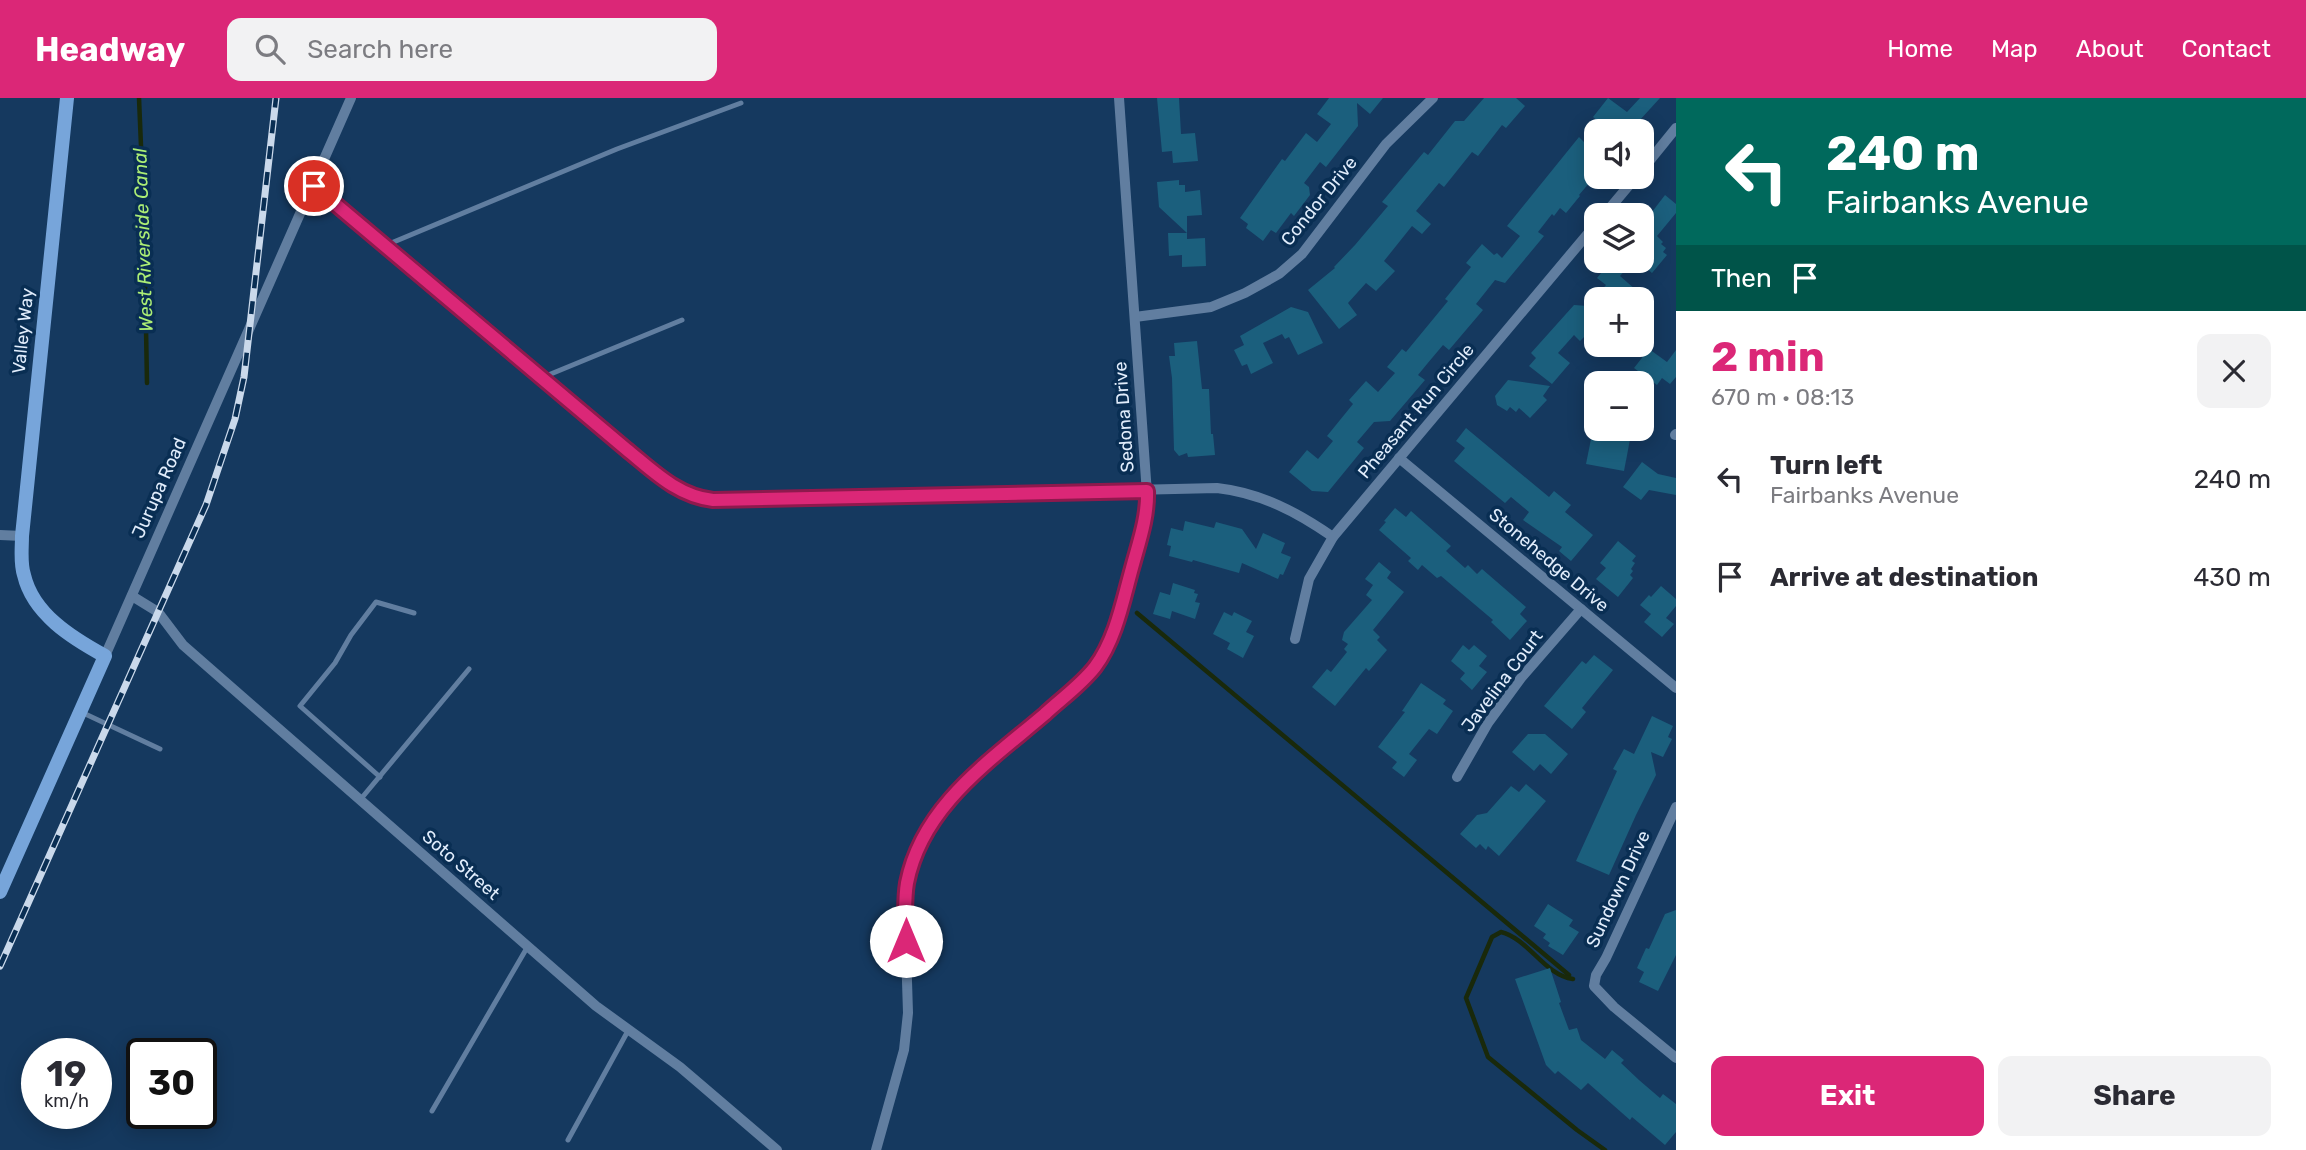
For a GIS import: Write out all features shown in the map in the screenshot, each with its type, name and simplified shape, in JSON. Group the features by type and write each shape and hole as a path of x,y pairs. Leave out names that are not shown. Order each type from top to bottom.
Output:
{"street":[{"name":"Valley Way","path":"67,98 22,536 24,576 40,607 59,627 105,656"},
{"name":"Jurupa Road","path":"0,892 351,98"},
{"name":"Sedona Drive","path":"876,1150 904,1049 908,1013 905,917 907,882 921,842 938,813 960,786 1070,691 1100,659 1106,650 1121,606 1148,508 1119,98"},
{"name":"Condor Drive","path":"1135,317 1211,307 1245,293 1279,274 1302,254 1386,144 1433,98"},
{"path":"1654,155 1676,128"},
{"path":"314,186 541,378 668,483 683,492 704,499 1217,488 1242,491 1290,510 1333,537"},
{"path":"1614,203 1626,189"},
{"name":"Pheasant Run Circle","path":"1295,639 1308,579 1333,537 1584,238"},
{"name":"Stonehedge Drive","path":"1399,458 1676,688"},
{"path":"0,535 22,536"},
{"name":"Soto Street","path":"132,596 158,612 183,645 596,1006 680,1067 777,1150"},
{"name":"Javelina Court","path":"1457,777 1488,723 1521,678 1581,609"},
{"name":"Sundown Drive","path":"1676,807 1606,958 1595,975 1594,986 1614,1007 1676,1058"}],"lane":[{"path":"384,246 617,149 741,103"},
{"path":"541,378 682,320"},
{"path":"380,777 300,706 335,663 351,635 376,602 414,612"},
{"path":"360,800 469,669"},
{"path":"80,712 160,749"},
{"path":"432,1111 528,946"},
{"path":"568,1140 629,1029"}],"building":[{"path":"1157,98 1179,98 1181,134 1195,133 1198,161 1173,163 1172,151 1162,152"},
{"path":"1329,98 1383,98 1370,114 1357,103 1358,126 1326,167 1320,162 1304,183 1309,187 1310,195 1294,216 1291,213 1276,233 1271,230 1263,241 1246,228 1248,224 1240,218 1282,159 1285,161 1306,133 1317,142 1331,124 1317,114"},
{"path":"1484,98 1516,98 1525,106 1506,128 1502,125 1478,156 1472,152 1444,187 1439,183 1416,211 1431,224 1422,234 1412,226 1384,261 1395,271 1376,291 1366,283 1348,303 1357,315 1339,329 1308,290 1335,268 1388,206 1382,202 1424,152 1428,155 1455,121 1464,121"},
{"path":"1608,98 1627,112 1640,98 1660,98 1641,119 1593,117"},
{"path":"1579,137 1584,142 1584,189 1580,196 1566,213 1560,208 1554,216 1552,214 1538,232 1544,236 1505,283 1495,280 1476,304 1483,310 1449,350 1443,345 1427,364 1418,375 1425,380 1390,421 1374,422 1357,442 1364,448 1328,492 1312,491 1289,472 1307,450 1318,459 1333,441 1327,436 1353,404 1349,400 1366,381 1378,392 1395,373 1387,367 1402,349 1406,352 1448,301 1445,299 1471,267 1466,263 1482,244 1494,255 1497,253 1502,258 1520,236 1507,226"},
{"path":"1179,180 1179,185 1185,185 1185,192 1200,190 1202,215 1187,216 1187,233 1159,207 1157,182"},
{"path":"1665,195 1676,204 1676,213 1657,236 1663,242 1661,244 1666,248 1663,252 1667,255 1654,271 1654,209"},
{"path":"1168,233 1187,233 1187,239 1205,238 1206,266 1182,267 1182,255 1169,256"},
{"path":"1601,273 1623,273 1620,276 1633,287 1604,287 1606,285 1597,278"},
{"path":"1574,305 1584,306 1584,337 1580,341 1574,335 1558,353 1570,363 1552,384 1529,366 1536,358 1531,353"},
{"path":"1291,307 1308,312 1323,343 1298,355 1289,337 1285,339 1282,334 1263,343 1273,363 1251,374 1247,364 1242,366 1234,350 1244,345 1240,336"},
{"path":"1197,341 1202,389 1209,389 1215,455 1188,457 1187,453 1179,456 1174,450 1169,356 1175,356 1174,343"},
{"path":"1676,350 1676,377 1670,384 1662,378 1657,385 1654,383 1654,371 1638,371 1634,368 1643,357 1654,357 1654,353 1667,362"},
{"path":"1508,380 1550,386 1543,396 1547,400 1530,418 1519,408 1516,412 1510,407 1507,411 1497,405 1495,396"},
{"path":"1466,428 1549,497 1554,491 1571,505 1565,512 1593,535 1571,561 1559,551 1562,547 1523,520 1529,512 1511,497 1505,503 1454,461 1465,448 1456,441"},
{"path":"1591,441 1630,441 1624,471 1586,464"},
{"path":"1642,462 1658,474 1676,478 1676,495 1649,490 1641,500 1623,487"},
{"path":"1395,508 1406,517 1411,511 1451,546 1446,551 1465,568 1468,565 1477,574 1482,569 1526,607 1520,614 1527,621 1510,640 1491,622 1493,620 1441,576 1437,578 1422,565 1418,570 1408,561 1411,558 1379,530"},
{"path":"1185,521 1214,528 1216,522 1242,529 1256,549 1263,533 1285,543 1281,553 1291,557 1283,575 1280,574 1278,579 1242,563 1239,573 1169,556 1171,546 1167,545 1171,528 1183,531"},
{"path":"1618,541 1636,556 1632,561 1635,563 1630,575 1633,578 1618,597 1596,579 1606,568 1600,563"},
{"path":"1379,562 1391,572 1387,578 1404,592 1373,630 1380,637 1377,640 1387,650 1369,671 1366,668 1335,706 1312,687 1327,669 1331,672 1347,652 1344,649 1348,644 1342,640 1344,632 1372,600 1366,595 1373,585 1365,579"},
{"path":"1173,583 1195,590 1194,593 1198,594 1195,602 1200,603 1195,619 1172,611 1170,619 1153,614 1160,592 1170,595"},
{"path":"1661,586 1676,599 1676,606 1666,618 1674,624 1662,637 1644,622 1651,614 1640,605"},
{"path":"1224,612 1232,616 1234,612 1252,621 1246,632 1254,636 1243,658 1227,649 1230,643 1213,634"},
{"path":"1463,645 1469,650 1474,645 1487,656 1479,666 1487,672 1472,690 1460,679 1465,673 1451,661"},
{"path":"1594,655 1613,670 1582,708 1586,712 1572,729 1544,706 1582,661 1586,664"},
{"path":"1421,683 1446,700 1443,704 1453,711 1437,734 1429,729 1409,754 1417,760 1404,777 1392,768 1397,762 1378,747 1405,712 1402,711"},
{"path":"1652,716 1673,726 1668,737 1672,739 1663,757 1651,752 1656,775 1609,875 1576,861 1617,771 1613,769 1624,749 1634,754"},
{"path":"1528,734 1545,734 1568,754 1551,774 1540,764 1534,771 1512,752"},
{"path":"1526,784 1546,801 1499,856 1488,846 1486,850 1480,844 1476,848 1460,834 1477,815 1487,813 1511,786 1519,792"},
{"path":"1548,904 1573,920 1569,926 1579,932 1563,955 1548,946 1550,943 1543,938 1546,934 1534,926"},
{"path":"1676,910 1676,955 1658,991 1639,982 1644,972 1637,968 1665,914"},
{"path":"1550,968 1569,1030 1577,1028 1581,1040 1605,1059 1612,1050 1624,1060 1621,1063 1660,1098 1663,1094 1676,1104 1676,1132 1665,1145 1632,1117 1630,1120 1588,1083 1581,1090 1546,1065 1515,979"}],"waterway":[{"name":"West Riverside Canal","path":"139,98 147,383"},
{"path":"1137,613 1569,975"},
{"path":"1573,979 1553,971 1520,942 1501,932 1492,937 1466,998 1488,1057 1605,1150"}],"railway":[{"path":"0,966 206,505 235,419 244,377 276,98"}],"route":[{"path":"314,186 626,449 683,492 713,500 1147,491 1148,508 1106,650 1094,668 960,786 938,813 921,842 907,882 906,941"}]}
